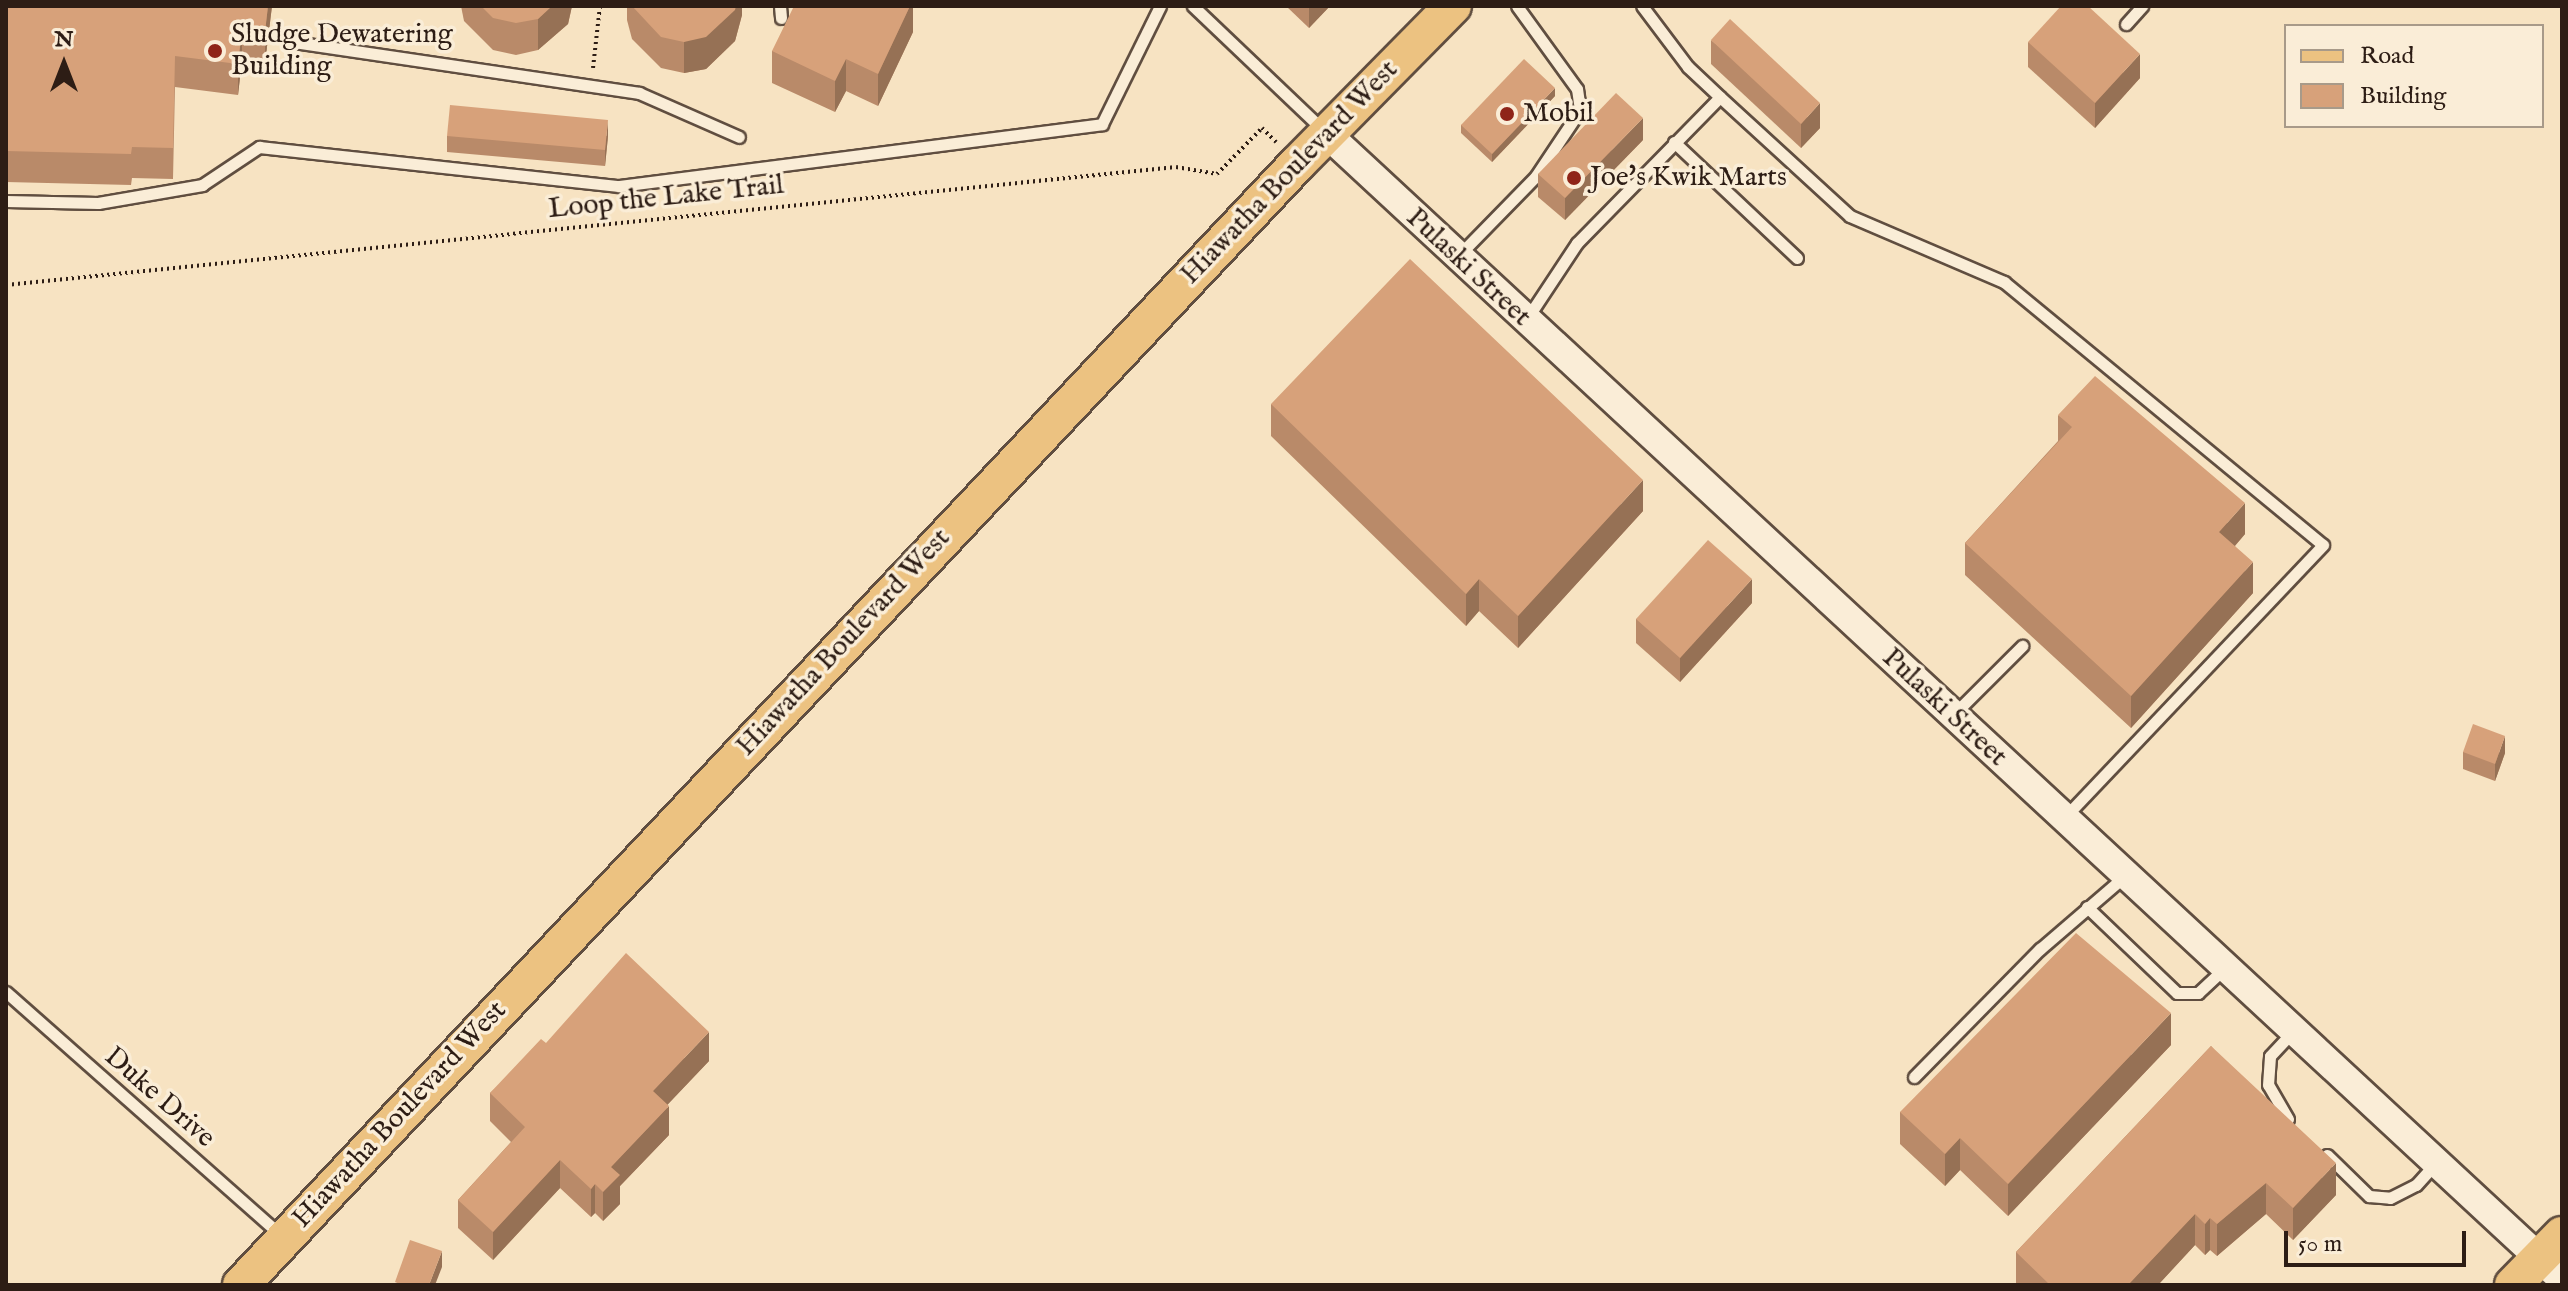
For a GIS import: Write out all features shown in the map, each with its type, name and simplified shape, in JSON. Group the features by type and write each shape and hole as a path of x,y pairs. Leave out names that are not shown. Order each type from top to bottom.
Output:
{"main road":[{"name":"Hiawatha Boulevard West","path":"241,1285 1297,164 1453,6"},
{"path":"269,1285 284,1237"},
{"path":"2513,1285 2555,1257"}],"street":[{"name":"Pulaski Street","path":"1328,135 1457,258 2436,1163 2555,1257"}],"lane":[{"path":"6,201 98,203 202,185 259,147 619,186 1102,124 1160,6"},
{"path":"1193,6 1328,135"},
{"path":"1457,258 1536,176 1580,110 1577,89 1517,6"},
{"path":"1642,6 1688,67 1850,216 2004,282 2323,545 2064,818"},
{"path":"2126,24 2142,6"},
{"path":"294,42 639,93 739,137"},
{"path":"1525,321 1577,243 1720,97"},
{"path":"1674,142 1797,258"},
{"path":"1952,715 2022,646"},
{"path":"1914,1077 2087,907 2125,875"},
{"path":"2087,907 2177,993 2198,993 2225,968"},
{"name":"Duke Drive","path":"6,992 284,1237"},
{"path":"2293,1030 2270,1056 2268,1085 2279,1110 2301,1131"},
{"path":"2313,1142 2369,1196 2390,1198 2416,1185 2436,1163"}],"path":[{"path":"591,86 600,6"},
{"name":"Loop the Lake Trail","path":"6,285 1176,167 1217,174 1262,128 1297,164"}],"building":[{"path":"6,6 268,6 265,32 242,29 238,64 175,56 173,148 132,147 131,154 6,151"},
{"path":"481,6 552,6 538,19 516,23 493,18"},
{"path":"632,6 736,6 706,37 684,42 661,37"},
{"path":"794,6 910,6 878,74 846,59 835,81 772,51"},
{"path":"2061,6 2088,6 2140,54 2095,103 2028,42"},
{"path":"1730,19 1820,103 1801,124 1711,40"},
{"path":"1524,59 1555,88 1492,154 1461,125"},
{"path":"1616,93 1643,118 1565,198 1538,174"},
{"path":"450,105 608,120 605,150 447,136"},
{"path":"1410,259 1643,480 1518,616 1479,579 1466,594 1271,404"},
{"path":"2095,376 2245,503 2219,532 2253,562 2131,696 1965,543 2072,427 2058,415"},
{"path":"1708,540 1752,579 1680,658 1636,619"},
{"path":"2473,724 2505,736 2495,764 2463,752"},
{"path":"2076,933 2171,1013 2008,1184 1960,1138 1945,1154 1900,1112"},
{"path":"626,953 709,1032 653,1091 669,1106 611,1167 620,1175 603,1192 595,1184 591,1189 560,1160 493,1232 458,1200 525,1127 490,1093 541,1039 546,1043"},
{"path":"2211,1046 2336,1163 2293,1208 2266,1183 2217,1224 2210,1218 2205,1224 2195,1214 2128,1285 2050,1285 2016,1252"},
{"path":"410,1240 442,1251 429,1285 395,1282"}],"place":[{"name":"Sludge Dewatering Building","path":"215,51"},
{"name":"Mobil","path":"1507,114"},
{"name":"Joe's Kwik Marts","path":"1574,178"}]}
